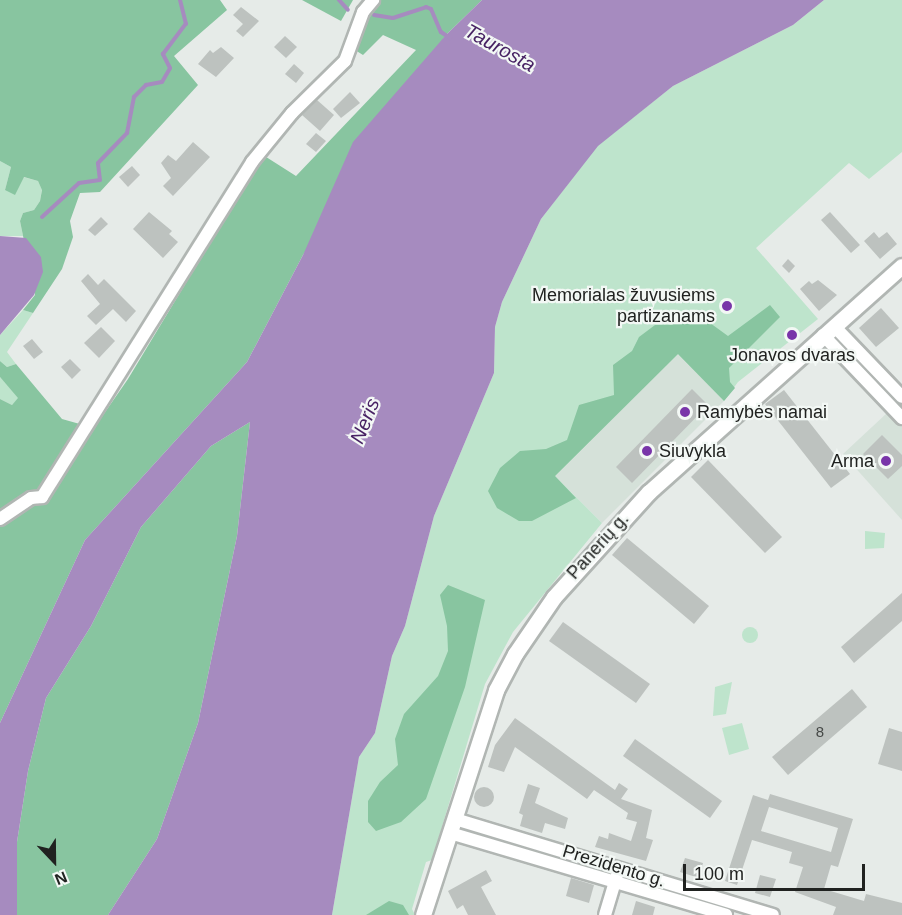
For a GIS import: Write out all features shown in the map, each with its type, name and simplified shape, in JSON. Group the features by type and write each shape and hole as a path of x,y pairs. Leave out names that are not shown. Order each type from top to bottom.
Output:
{"street":[{"path":"0,519 31,498 42,497 252,162 292,113 345,61 363,12 373,0"},
{"name":"Panerių g.","path":"423,915 496,690 515,654 554,597 649,492 902,266"},
{"path":"829,330 902,397"},
{"path":"829,330 902,418"},
{"name":"Prezidento g.","path":"452,826 619,868 772,915"},
{"name":"Prezidento g.","path":"452,826 615,881 726,915"},
{"path":"605,915 619,868"}],"shaded area":[{"path":"678,353 724,401 602,523 555,476"},
{"path":"902,399 902,520 843,454"}],"green space":[{"path":"0,0 220,0 227,10 174,56 198,85 100,192 80,193 70,221 73,237 62,269 33,313 23,310 35,295 20,221 23,213 34,210 40,201 42,190 38,181 24,177 15,195 5,190 11,167 0,161"},
{"path":"302,0 353,0 341,21"},
{"path":"379,0 482,0 446,35 303,255 247,362 85,540 0,723 0,399 12,405 18,398 0,377 0,361 7,367 16,364 62,419 94,428 128,379 263,155 296,176 416,50 383,35 363,55 355,50 370,9"},
{"path":"824,0 902,0 902,152 869,179 849,163 756,248 818,319 738,382 724,401 678,354 555,476 602,523 513,632 485,684 432,860 426,862 412,909 415,915 332,915 359,757 375,733 392,656 405,626 434,516 494,373 495,327 502,302 541,219 597,146 673,86 793,25"},
{"path":"0,161 11,167 5,190 23,177 38,181 42,189 40,201 34,210 23,213 20,221 23,236 0,236"},
{"path":"770,305 780,317 729,368 730,382 735,388 724,401 678,354 555,476 576,498 532,521 519,521 497,508 488,491 500,468 520,451 546,449 567,440 579,405 614,395 613,365 632,351 639,337 655,325 672,325 684,316 699,315 728,336"},
{"path":"23,310 33,313 7,352 16,364 7,367 0,361 0,335"},
{"path":"0,377 19,398 12,405 0,399"},
{"path":"250,422 237,536 198,723 157,839 108,915 17,915 17,842 28,771 46,698 91,626 141,527 211,446"},
{"path":"865,531 885,533 884,548 865,549"},
{"path":"448,585 485,600 465,687 426,799 401,822 376,831 368,822 368,801 380,782 398,765 395,739 404,714 438,676 448,651 447,626 440,595"},
{"path":"747,627 753,627 758,635 756,641 747,643 742,638 742,632"},
{"path":"732,682 726,714 713,716 715,687"},
{"path":"742,723 749,749 729,755 722,728"},
{"path":"389,901 403,905 409,915 366,915"}],"water":[{"name":"Neris","path":"482,0 824,0 793,25 673,86 598,146 541,219 502,302 495,327 494,373 434,516 405,626 392,656 375,733 359,757 332,915 108,915 157,839 198,723 237,536 250,422 211,446 141,527 91,626 46,698 28,771 17,842 17,915 0,915 0,723 85,540 247,362 303,255 353,142 446,35"},
{"path":"0,236 26,238 41,257 43,272 34,295 0,335"}],"building":[{"path":"241,7 259,21 243,37 236,31 243,24 233,15"},
{"path":"285,36 297,47 286,58 274,47"},
{"path":"221,47 234,58 216,77 198,64 210,50 213,53"},
{"path":"294,64 304,73 296,83 285,74"},
{"path":"350,92 360,103 341,118 333,109"},
{"path":"317,100 334,115 320,131 302,115"},
{"path":"316,133 326,141 316,152 306,144"},
{"path":"193,142 210,157 173,196 163,186 171,178 161,163 168,155 176,161"},
{"path":"132,166 140,175 128,187 119,177"},
{"path":"149,212 172,231 169,234 178,242 163,258 133,229"},
{"path":"830,212 860,245 851,253 821,220"},
{"path":"101,217 108,224 95,236 88,230"},
{"path":"874,232 879,238 887,232 897,244 880,259 864,241"},
{"path":"788,259 795,266 789,273 782,266"},
{"path":"88,274 98,285 104,279 136,311 126,322 113,309 96,325 87,316 100,304 81,281"},
{"path":"818,280 837,295 819,311 800,289 809,281 812,284"},
{"path":"881,308 899,328 876,347 859,328"},
{"path":"101,327 115,341 99,358 84,343"},
{"path":"32,339 43,352 34,359 23,346"},
{"path":"70,359 81,370 72,379 61,367"},
{"name":"Siuvykla","path":"692,389 708,405 632,483 616,467"},
{"path":"784,390 850,474 831,488 765,404"},
{"name":"Arma","path":"882,435 902,455 902,466 888,479 863,454"},
{"path":"708,460 782,537 765,553 691,477"},
{"path":"627,538 709,606 694,624 612,555"},
{"path":"902,593 902,621 854,663 841,647"},
{"path":"563,622 650,684 636,703 549,641"},
{"path":"852,689 867,707 788,775 772,757"},
{"path":"515,718 615,790 619,783 628,789 621,799 652,810 646,838 653,840 646,861 595,847 599,836 608,839 609,833 631,841 637,822 626,819 628,813 594,790 587,799 515,747 504,772 488,767 495,745"},
{"path":"889,728 902,732 902,771 878,764"},
{"path":"635,739 722,801 710,818 623,756"},
{"path":"528,784 540,788 535,803 568,818 565,829 545,823 542,833 520,826 523,815 519,813"},
{"path":"480,787 488,787 494,793 494,801 488,807 480,807 474,801 474,793"},
{"path":"770,794 853,819 838,867 831,865 824,889 864,901 866,894 902,903 902,915 833,915 836,907 795,892 803,867 789,863 792,852 752,840 737,885 725,881 753,795 768,800","holes":["769,807 838,828 831,852 761,831"]},
{"path":"685,858 703,863 699,878 680,872"},
{"path":"486,870 492,881 481,887 496,915 468,915 463,905 457,909 448,891"},
{"path":"760,875 776,879 770,897 755,893"},
{"path":"571,878 594,885 589,903 566,896"},
{"path":"636,901 655,907 653,915 632,915"}],"waterway":[{"name":"Taurosta","path":"42,217 79,183 100,180 98,163 127,133 134,97 146,85 162,82 170,68 163,54 186,24 180,0"},
{"name":"Taurosta","path":"339,0 348,10"},
{"name":"Taurosta","path":"374,15 393,18 426,7 431,9 441,32 450,38"}],"place":[{"name":"Memorialas žuvusiems partizanams","path":"727,306"},
{"name":"Jonavos dvaras","path":"792,335"},
{"name":"Ramybės namai","path":"685,412"},
{"name":"Siuvykla","path":"647,451"},
{"name":"Arma","path":"886,461"}]}
